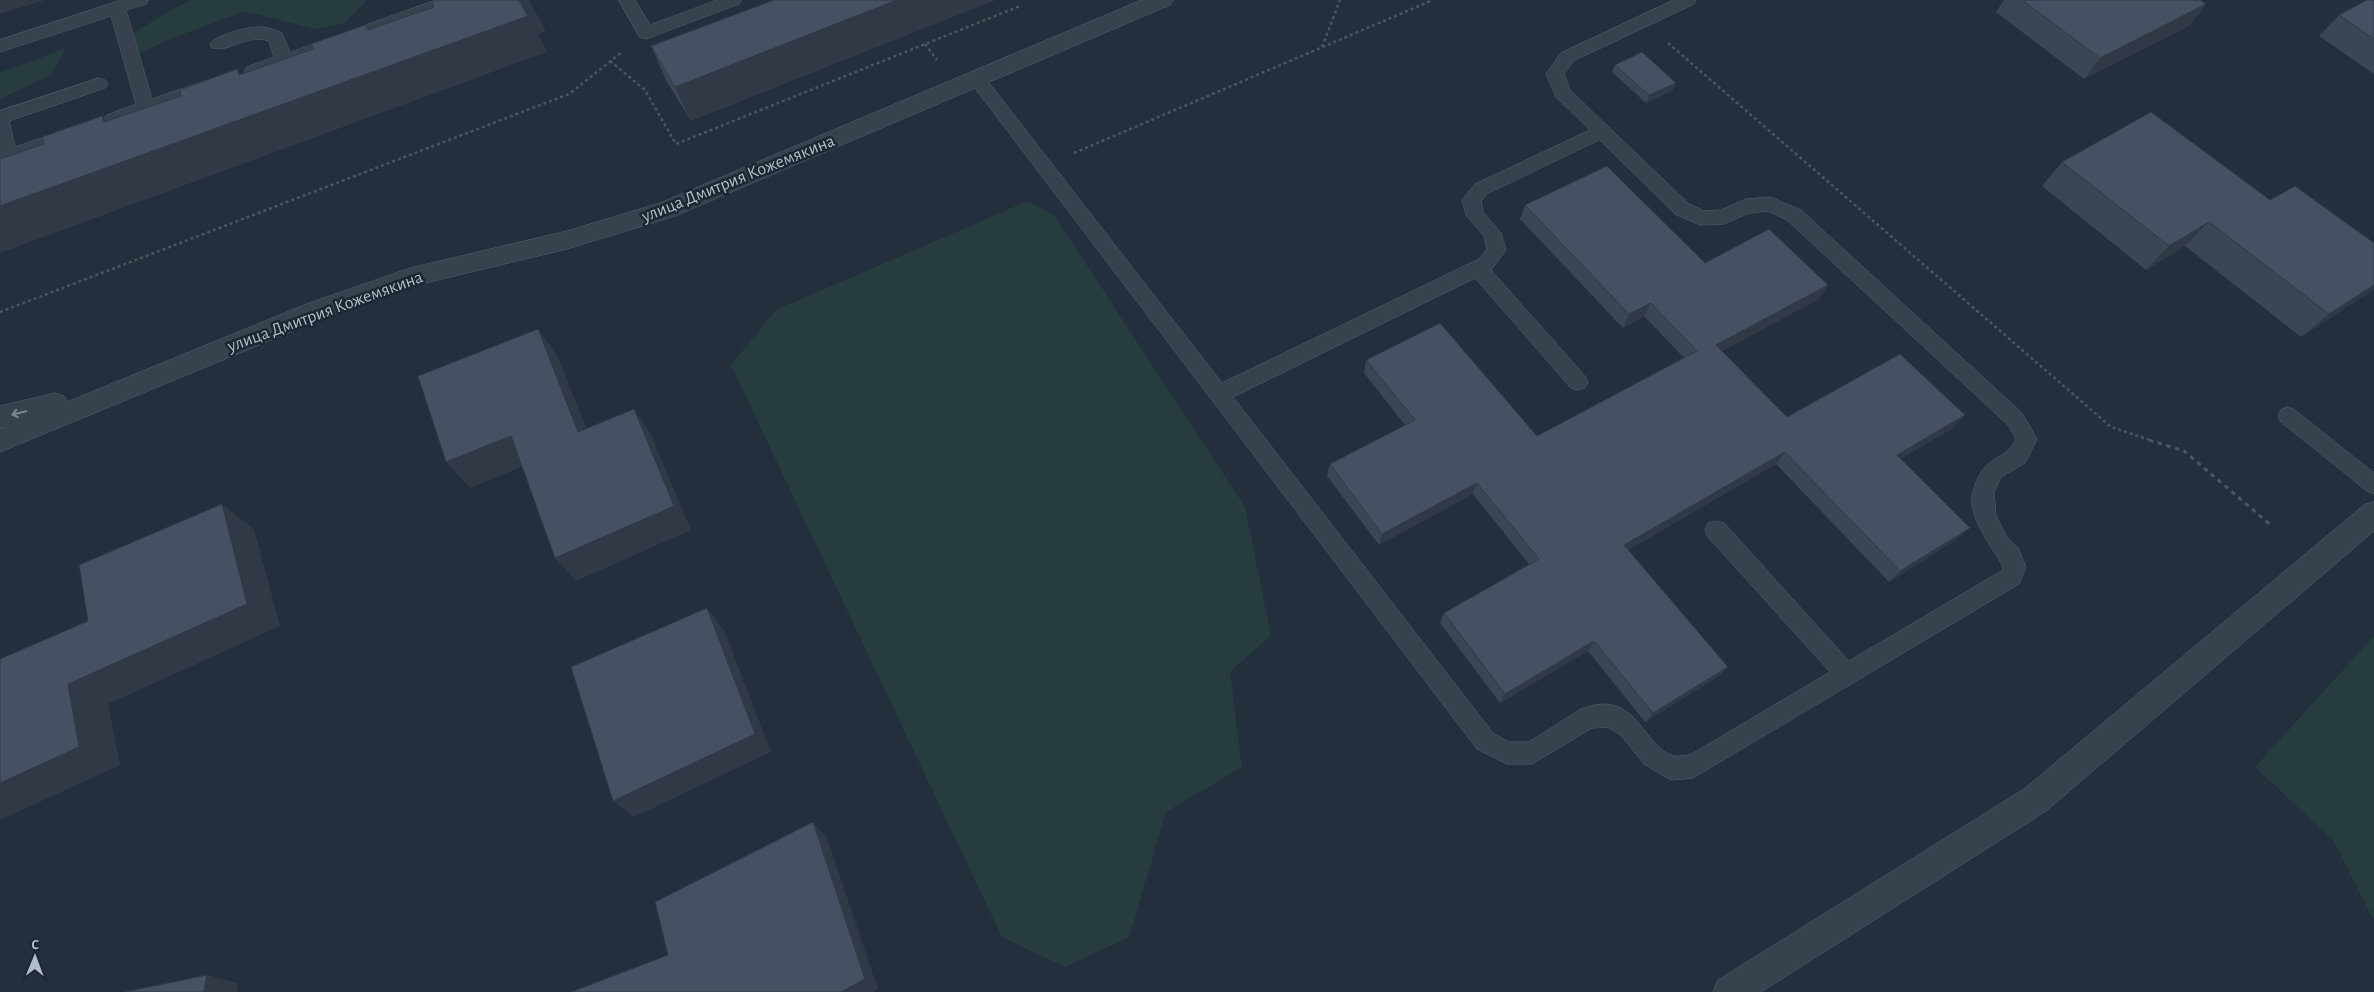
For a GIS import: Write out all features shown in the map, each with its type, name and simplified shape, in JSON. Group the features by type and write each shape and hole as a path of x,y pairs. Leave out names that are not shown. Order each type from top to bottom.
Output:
{"street":[{"name":"улица Дмитрия Кожемякина","path":"0,441 313,312 419,275 567,240 668,210 1162,0"},
{"name":"улица Дмитрия Кожемякина","path":"0,417 134,386"},
{"path":"1730,992 2035,800 2374,514"}],"lane":[{"path":"0,46 140,0"},
{"path":"99,84 0,119 4,158 453,0"},
{"path":"627,0 646,33 733,0"},
{"path":"977,79 1485,741 1507,753 1532,753 1589,717 1610,716 1629,726 1652,756 1672,768 1693,766 2011,577 2015,567 2010,555 1999,544 1985,517 1983,492 1994,471 2018,457 2027,439 2016,419 1794,215 1770,204 1746,206 1724,217 1702,218 1682,209 1562,93 1555,74 1567,57 1688,0"},
{"path":"117,8 146,108"},
{"path":"218,44 250,33 266,32 276,37 284,60"},
{"path":"1219,394 1486,264 1497,250 1492,233 1475,215 1471,200 1481,189 1602,132"},
{"path":"1477,268 1578,382"},
{"path":"2288,416 2374,485"},
{"path":"1716,530 1846,675"}],"path":[{"path":"1322,47 1340,0"},
{"path":"1044,166 1433,0"},
{"path":"610,61 645,90 676,144 1020,6"},
{"path":"1643,21 2111,427 2184,451 2272,526"},
{"path":"0,312 569,94 646,33"}],"green space":[{"path":"191,0 367,0 343,24 315,29 245,11 170,39 138,54 132,34 174,8"},
{"path":"66,48 51,75 0,99 0,73"},
{"path":"1028,201 1054,215 1245,507 1271,635 1230,672 1242,767 1166,812 1129,937 1065,967 1002,937 731,365 776,310"},
{"path":"2374,636 2374,921 2334,841 2255,767"}],"building":[{"path":"436,0 519,0 528,16 0,206 0,159 44,144 42,137 102,116 104,122 181,96 180,90 237,69 239,75 313,49 311,44 365,25 368,30 434,7 432,2"},
{"path":"774,0 897,0 675,87 651,46"},
{"path":"2022,0 2200,0 2206,4 2100,58"},
{"path":"2367,0 2374,0 2374,39 2339,15"},
{"path":"1642,52 1676,83 1649,95 1615,65"},
{"path":"2151,112 2270,200 2295,186 2374,243 2374,285 2329,314 2209,222 2169,246 2062,162"},
{"path":"1607,166 1705,263 1769,229 1828,285 1716,345 1787,417 1900,354 1965,415 1897,455 1970,528 1900,571 1785,452 1624,545 1728,667 1653,713 1594,641 1505,694 1444,613 1539,559 1477,483 1382,534 1330,464 1415,420 1366,360 1440,323 1537,436 1697,351 1651,303 1629,314 1525,205"},
{"path":"538,329 578,432 634,409 674,506 555,558 511,436 446,462 418,376"},
{"path":"222,504 247,604 68,684 79,747 0,783 0,659 88,621 79,565"},
{"path":"707,608 755,734 613,801 571,667"},
{"path":"813,822 865,979 841,992 571,992 668,955 655,902"},
{"path":"207,975 204,992 124,992"}]}
